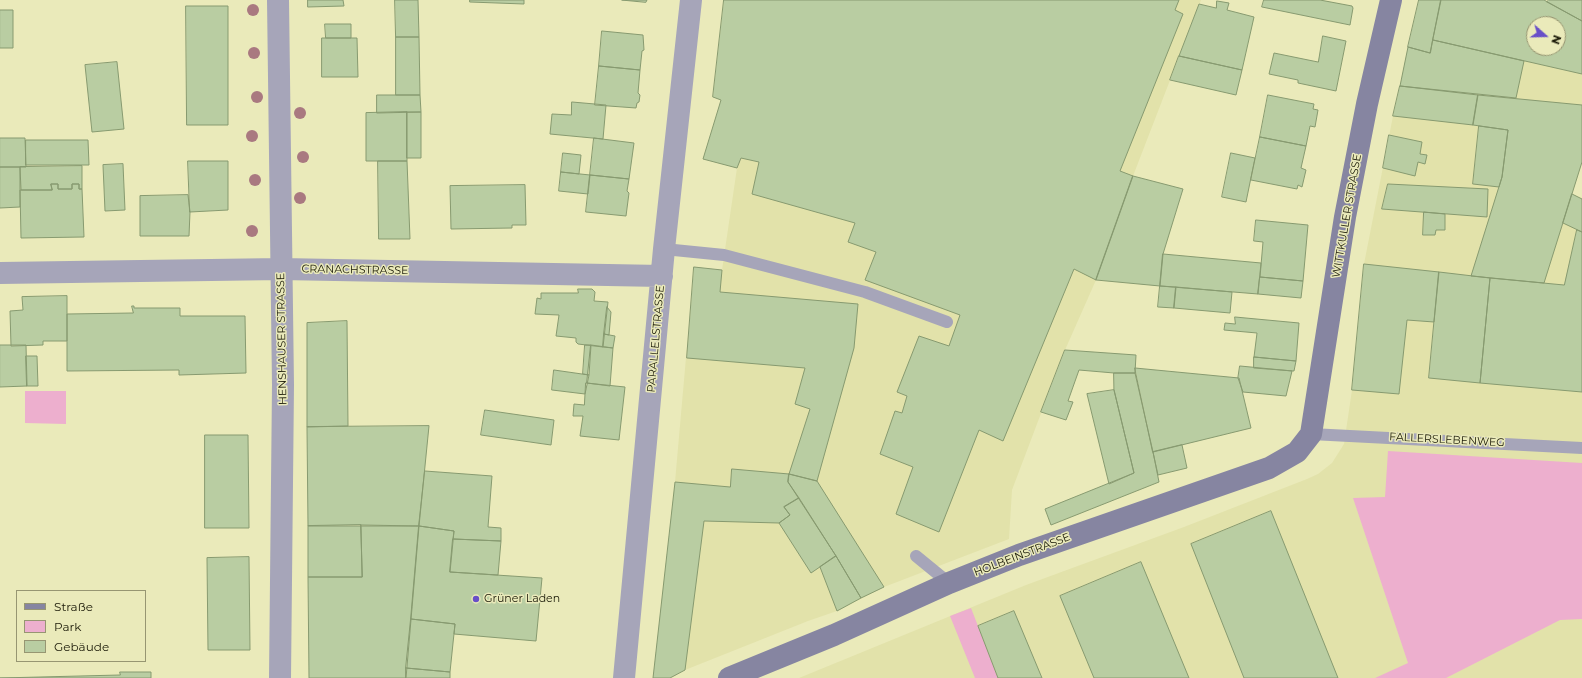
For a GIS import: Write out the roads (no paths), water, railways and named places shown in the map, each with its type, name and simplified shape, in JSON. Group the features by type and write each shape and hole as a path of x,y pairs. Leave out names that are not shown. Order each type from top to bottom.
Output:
{"main road":[{"name":"WITTKULLER STRASSE","path":"1311,434 1345,217 1367,104 1391,0"},
{"name":"HOLBEINSTRASSE","path":"729,678 834,635 949,583 1019,555 1269,468 1297,452 1311,434"}],"street":[{"name":"HENSHAUSER STRASSE","path":"278,0 283,385 280,678"},
{"name":"PARALLELSTRASSE","path":"624,678 664,249 691,0"},
{"name":"CRANACHSTRASSE","path":"0,273 281,269 662,276"}],"lane":[{"path":"664,249 731,257 865,292 947,322"},
{"name":"FALLERSLEBENWEG","path":"1311,434 1582,448"},
{"path":"916,556 949,583"}],"place":[{"name":"Grüner Laden","path":"476,599"}]}
